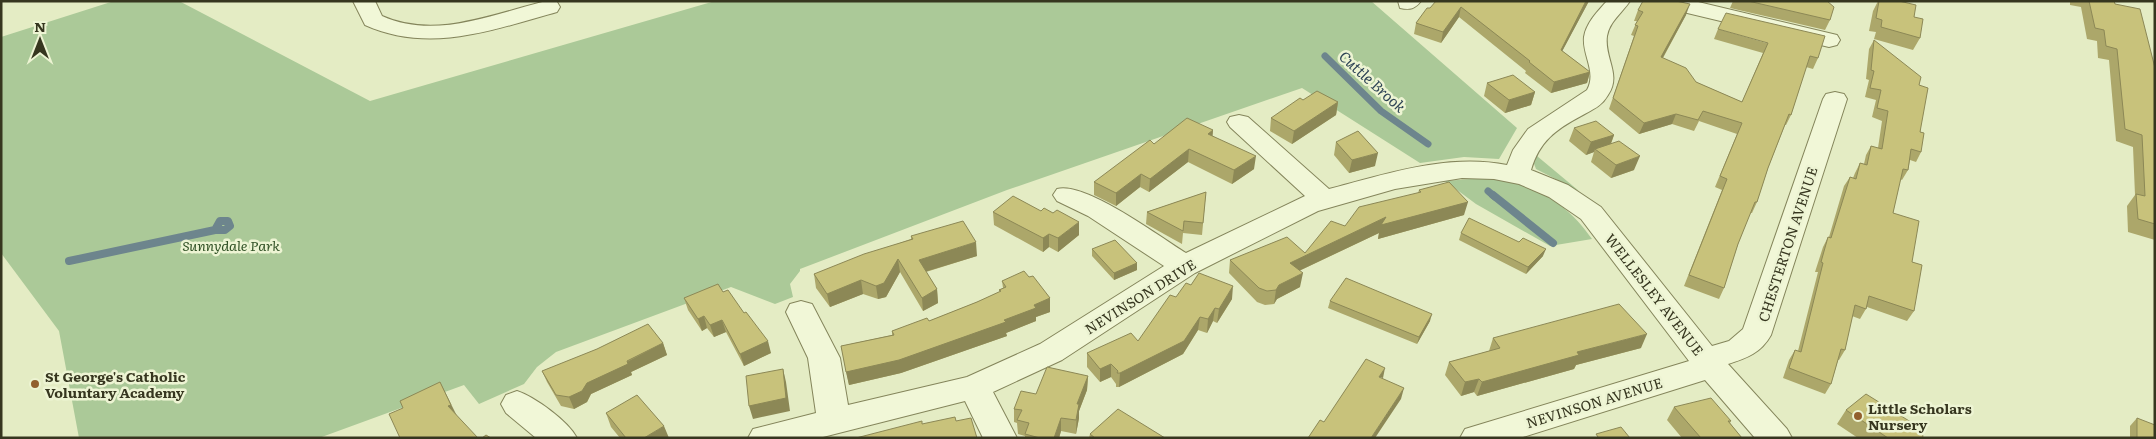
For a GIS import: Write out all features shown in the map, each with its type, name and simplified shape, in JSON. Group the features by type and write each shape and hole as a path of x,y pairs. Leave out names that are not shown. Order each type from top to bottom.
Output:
{"street":[{"path":"364,1 372,20 396,30 422,32 457,30 549,7"},
{"path":"1517,174 1522,155 1537,132 1588,102 1599,92 1602,80 1601,62 1596,45 1597,30 1619,1"},
{"path":"1666,1 1828,40"},
{"name":"CHESTERTON AVENUE","path":"1708,362 1740,349 1756,335 1836,99"},
{"path":"1239,122 1324,199"},
{"name":"NEVINSON DRIVE","path":"765,438 974,387 1052,352 1185,266 1324,199 1436,171 1473,168 1517,174"},
{"name":"WELLESLEY AVENUE","path":"1517,174 1543,182 1569,194 1591,213 1708,362 1775,438"},
{"path":"1066,195 1098,210 1185,266"},
{"path":"801,312 824,358 834,422"},
{"name":"NEVINSON AVENUE","path":"1477,438 1708,362"},
{"path":"974,387 1000,438"},
{"path":"517,404 560,438"}],"green space":[{"name":"Sunnydale Park","path":"114,1 179,1 370,101 715,1 1371,1 1517,128 1499,159 1464,157 1420,163 1302,88 1007,190 800,269 790,284 793,297 775,304 731,287 556,352 537,367 524,384 479,404 464,385 319,438 79,438 59,331 1,253 1,37"},
{"path":"1537,156 1579,191 1536,169 1533,161"},
{"path":"1483,178 1516,184 1545,195 1570,214 1592,239 1550,246 1476,204 1445,181"}],"building":[{"path":"1436,1 1586,1 1561,50 1590,72 1554,82 1461,7 1443,32 1416,23 1427,8 1430,8"},
{"path":"1643,1 1676,1 1690,4 1661,57 1686,68 1696,82 1742,102 1768,43 1718,29 1726,13 1825,36 1818,58 1810,56 1791,115 1789,114 1757,202 1755,202 1738,244 1724,288 1689,275 1727,179 1720,176 1742,123 1703,111 1698,120 1676,114 1644,123 1613,98 1638,26 1635,25 1643,12 1638,10"},
{"path":"1748,1 1827,1 1834,7 1830,20"},
{"path":"1879,1 1899,1 1916,5 1914,17 1923,19 1920,38 1881,27 1882,20 1876,18"},
{"path":"2089,1 2114,1 2115,4 2140,9 2155,68 2155,224 2138,219 2136,194 2145,196 2142,135 2125,129 2117,49 2106,46 2104,30 2095,28"},
{"path":"1874,40 1921,77 1919,85 1928,88 1920,132 1924,133 1921,152 1911,149 1908,170 1903,169 1893,213 1919,221 1912,262 1922,265 1914,311 1869,296 1866,309 1855,305 1845,350 1841,349 1831,384 1789,368 1795,350 1801,352 1828,237 1831,238 1850,177 1856,179 1860,163 1867,165 1871,146 1882,149 1888,111 1877,108 1881,90 1870,88 1874,71 1871,70"},
{"path":"1513,75 1535,92 1509,100 1487,83"},
{"path":"1317,91 1338,102 1294,131 1271,118 1300,98 1303,100"},
{"path":"1187,118 1213,130 1208,134 1256,156 1234,170 1189,149 1150,179 1141,174 1116,193 1094,182 1150,140 1154,144"},
{"path":"1596,121 1614,135 1591,142 1574,128"},
{"path":"1358,131 1378,153 1352,160 1336,142"},
{"path":"1619,141 1640,156 1616,165 1595,149"},
{"path":"1449,182 1468,202 1381,225 1386,217 1290,263 1303,273 1279,285 1276,290 1267,291 1259,288 1230,260 1287,237 1305,253 1331,221 1345,226 1359,207 1421,192 1419,190"},
{"path":"1206,192 1203,223 1184,221 1183,231 1147,212"},
{"path":"1013,196 1041,211 1044,208 1053,213 1057,210 1079,222 1058,238 1049,234 1043,238 993,212"},
{"path":"1469,218 1519,242 1523,238 1546,249 1528,267 1461,233"},
{"path":"963,221 976,242 919,260 937,289 922,298 898,259 884,283 876,286 861,280 827,294 814,274 864,254 913,239 911,236"},
{"path":"1115,240 1137,263 1114,273 1092,249"},
{"path":"1024,271 1029,277 1033,276 1050,298 1034,305 1036,308 1004,320 1006,322 899,360 846,372 841,346 894,335 892,331 927,318 929,321 977,302 1001,291 999,290 1006,287 1002,281"},
{"path":"1199,273 1233,286 1219,309 1215,308 1208,319 1200,317 1184,341 1120,373 1117,373 1118,371 1111,364 1100,369 1087,353 1131,333 1138,341 1170,295 1176,297 1186,283 1191,285"},
{"path":"1346,278 1432,314 1419,337 1330,301"},
{"path":"718,284 723,292 728,290 744,313 746,312 768,341 740,354 722,320 710,325 704,316 698,319 684,298"},
{"path":"1619,304 1647,334 1577,352 1579,355 1482,382 1479,379 1465,382 1449,362 1500,348 1493,338"},
{"path":"648,324 663,343 627,361 628,364 587,383 582,391 569,397 556,395 542,371 597,349"},
{"path":"1366,359 1385,368 1379,377 1404,388 1371,438 1308,438 1320,420 1324,422"},
{"path":"1047,367 1088,376 1077,404 1079,404 1076,420 1061,418 1054,438 1040,438 1025,434 1029,423 1017,420 1022,410 1014,409 1021,391 1036,394"},
{"path":"783,369 786,398 749,406 746,376"},
{"path":"440,382 451,405 448,406 478,438 400,438 389,414 403,408 400,401"},
{"path":"1866,394 1922,429 1923,438 1888,438 1846,410"},
{"path":"637,395 664,426 644,438 626,438 606,413"},
{"path":"1711,398 1731,421 1728,421 1742,438 1701,438 1674,407"},
{"path":"1118,409 1165,438 1095,438 1090,434"},
{"path":"955,417 956,421 971,418 977,438 856,438 922,421 922,424"},
{"path":"2137,418 2155,425 2155,438 2137,438"},
{"path":"1621,427 1630,438 1596,438 1598,437 1596,434"}],"waterway":[{"name":"Cuttle Brook","path":"1325,56 1381,111 1428,144"},
{"name":"Cuttle Brook","path":"1488,191 1495,197"},
{"name":"Cuttle Brook","path":"1493,195 1553,243"},
{"path":"220,221 228,221 230,226 225,230 215,230 220,221"},
{"path":"69,261 215,230"}],"place":[{"name":"St George's Catholic Voluntary Academy","path":"35,384"},
{"name":"Little Scholars Nursery","path":"1858,416"}]}
